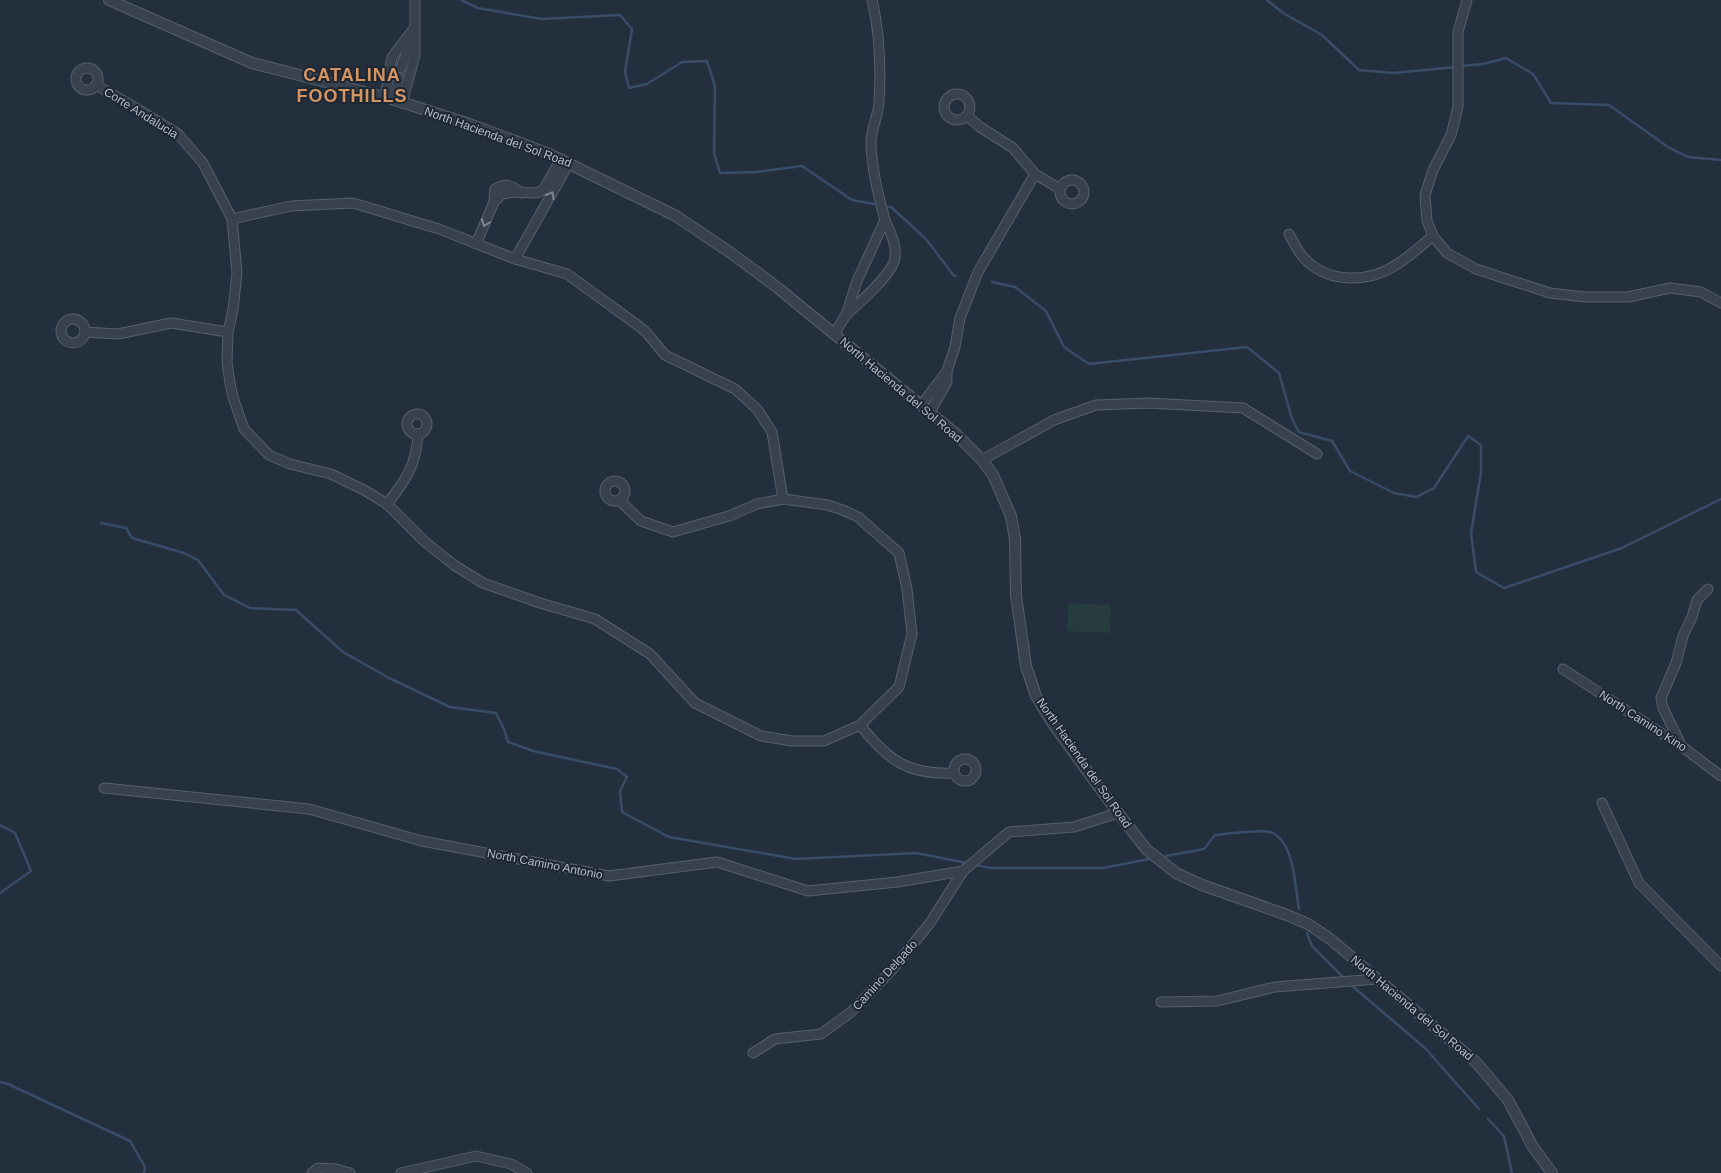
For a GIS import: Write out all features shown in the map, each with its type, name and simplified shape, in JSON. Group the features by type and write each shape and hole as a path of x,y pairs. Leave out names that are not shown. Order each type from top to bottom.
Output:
{"street":[{"name":"North Hacienda del Sol Road","path":"109,0 252,63 394,100 472,125 565,161 676,216 778,288 922,404 982,460 992,475 1011,516 1015,539 1016,595 1026,666 1036,696 1053,724 1147,850 1176,873 1202,885 1286,914 1308,924 1330,938 1476,1062 1508,1100 1533,1148 1552,1173"},
{"path":"394,100 415,55 415,0"},
{"path":"846,315 879,284 895,260 894,240 885,220 874,179 871,142 879,105 879,56 877,19 872,0"},
{"path":"1467,0 1458,32 1458,106 1451,135 1433,170 1425,195 1427,221 1433,236 1447,253 1476,269 1550,294 1585,297 1628,297 1670,288 1702,292 1721,303"},
{"path":"394,100 392,57 415,27"},
{"path":"394,100 400,73 415,27"},
{"name":"Corte Andalucia","path":"96,85 178,134 203,163 232,219"},
{"path":"967,116 1013,148 1035,174 1060,189"},
{"path":"476,244 494,202 502,194 537,193 544,189 565,161"},
{"path":"515,259 565,161"},
{"path":"930,412 946,382 960,318 978,272 1035,174"},
{"path":"619,500 641,521 673,532 729,516 757,504 783,499 820,503 845,511 858,518 899,553 908,589 912,634 899,687 860,725 824,741 792,741 761,736 695,703 650,654 595,619 483,584 440,554 387,504 364,490 331,474 290,464 269,455 244,429 230,383 227,362 228,332 234,310 237,273 232,219 290,206 353,203 440,229 515,259 567,274 646,332 665,354 735,389 757,409 772,432 783,499"},
{"path":"834,334 846,315 857,281 885,220"},
{"path":"1289,234 1301,256 1318,270 1334,277 1349,279 1371,276 1398,264 1433,236"},
{"path":"85,332 118,334 171,324 228,332"},
{"path":"922,404 947,371"},
{"path":"982,460 1054,420 1096,406 1148,403 1243,408 1317,454"},
{"path":"387,504 404,482 412,467 416,457 418,434"},
{"path":"1681,746 1663,708 1662,698 1697,600 1708,589"},
{"name":"North Camino Kino","path":"1563,668 1681,746 1721,776"},
{"path":"860,725 878,747 905,766 937,774 954,773"},
{"name":"North Camino Antonio","path":"104,788 309,809 422,841 609,876 717,862 808,891 897,882 963,872"},
{"path":"1602,803 1639,883 1721,966"},
{"path":"963,872 1009,832 1074,827 1118,813"},
{"name":"Camino Delgado","path":"753,1053 775,1039 821,1034 851,1012 891,971 930,923 963,872"},
{"path":"1161,1002 1217,1001 1276,987 1377,979"},
{"path":"401,1173 476,1156 511,1164 527,1173"},
{"path":"312,1173 318,1168 336,1169 350,1173"}],"green space":[{"path":"1068,603 1111,605 1110,633 1067,631"}],"waterway":[{"path":"461,0 478,8 542,19 620,15 632,29 625,72 629,88 647,84 682,62 707,61 715,86 714,153 720,173 756,172 802,166 852,200 874,204"},
{"path":"1267,0 1283,13 1322,35 1359,70 1393,73 1456,67"},
{"path":"1461,66 1483,64 1506,58 1533,74 1551,103 1609,105 1668,147 1688,157 1721,160"},
{"path":"888,207 891,207 926,239 954,276 956,276"},
{"path":"992,282 1015,287 1046,311 1064,347 1089,364 1247,347 1279,373 1292,419 1299,432 1332,441 1350,471 1394,493 1416,497 1434,488 1468,436 1481,445 1481,472 1471,533 1476,572 1504,588 1622,548 1721,499"},
{"path":"101,523 126,528 132,538 184,553 198,560 224,595 250,608 296,610 343,652 389,678 450,707 496,713 508,742 533,751 617,769 627,777 620,791 622,812 669,837 796,859 916,853 967,863"},
{"path":"0,825 15,833 31,871 0,893"},
{"path":"1166,856 1204,849 1215,835 1251,831 1270,832 1285,845 1289,855 1295,877 1299,909"},
{"path":"975,865 991,868 1103,868 1149,859"},
{"path":"1307,933 1312,946 1345,979"},
{"path":"1351,985 1425,1048 1479,1109"},
{"path":"0,1082 130,1141 145,1167 144,1173"},
{"path":"1488,1119 1504,1136 1512,1173"}],"district":[{"name":"CATALINA FOOTHILLS","path":"352,85"}]}
